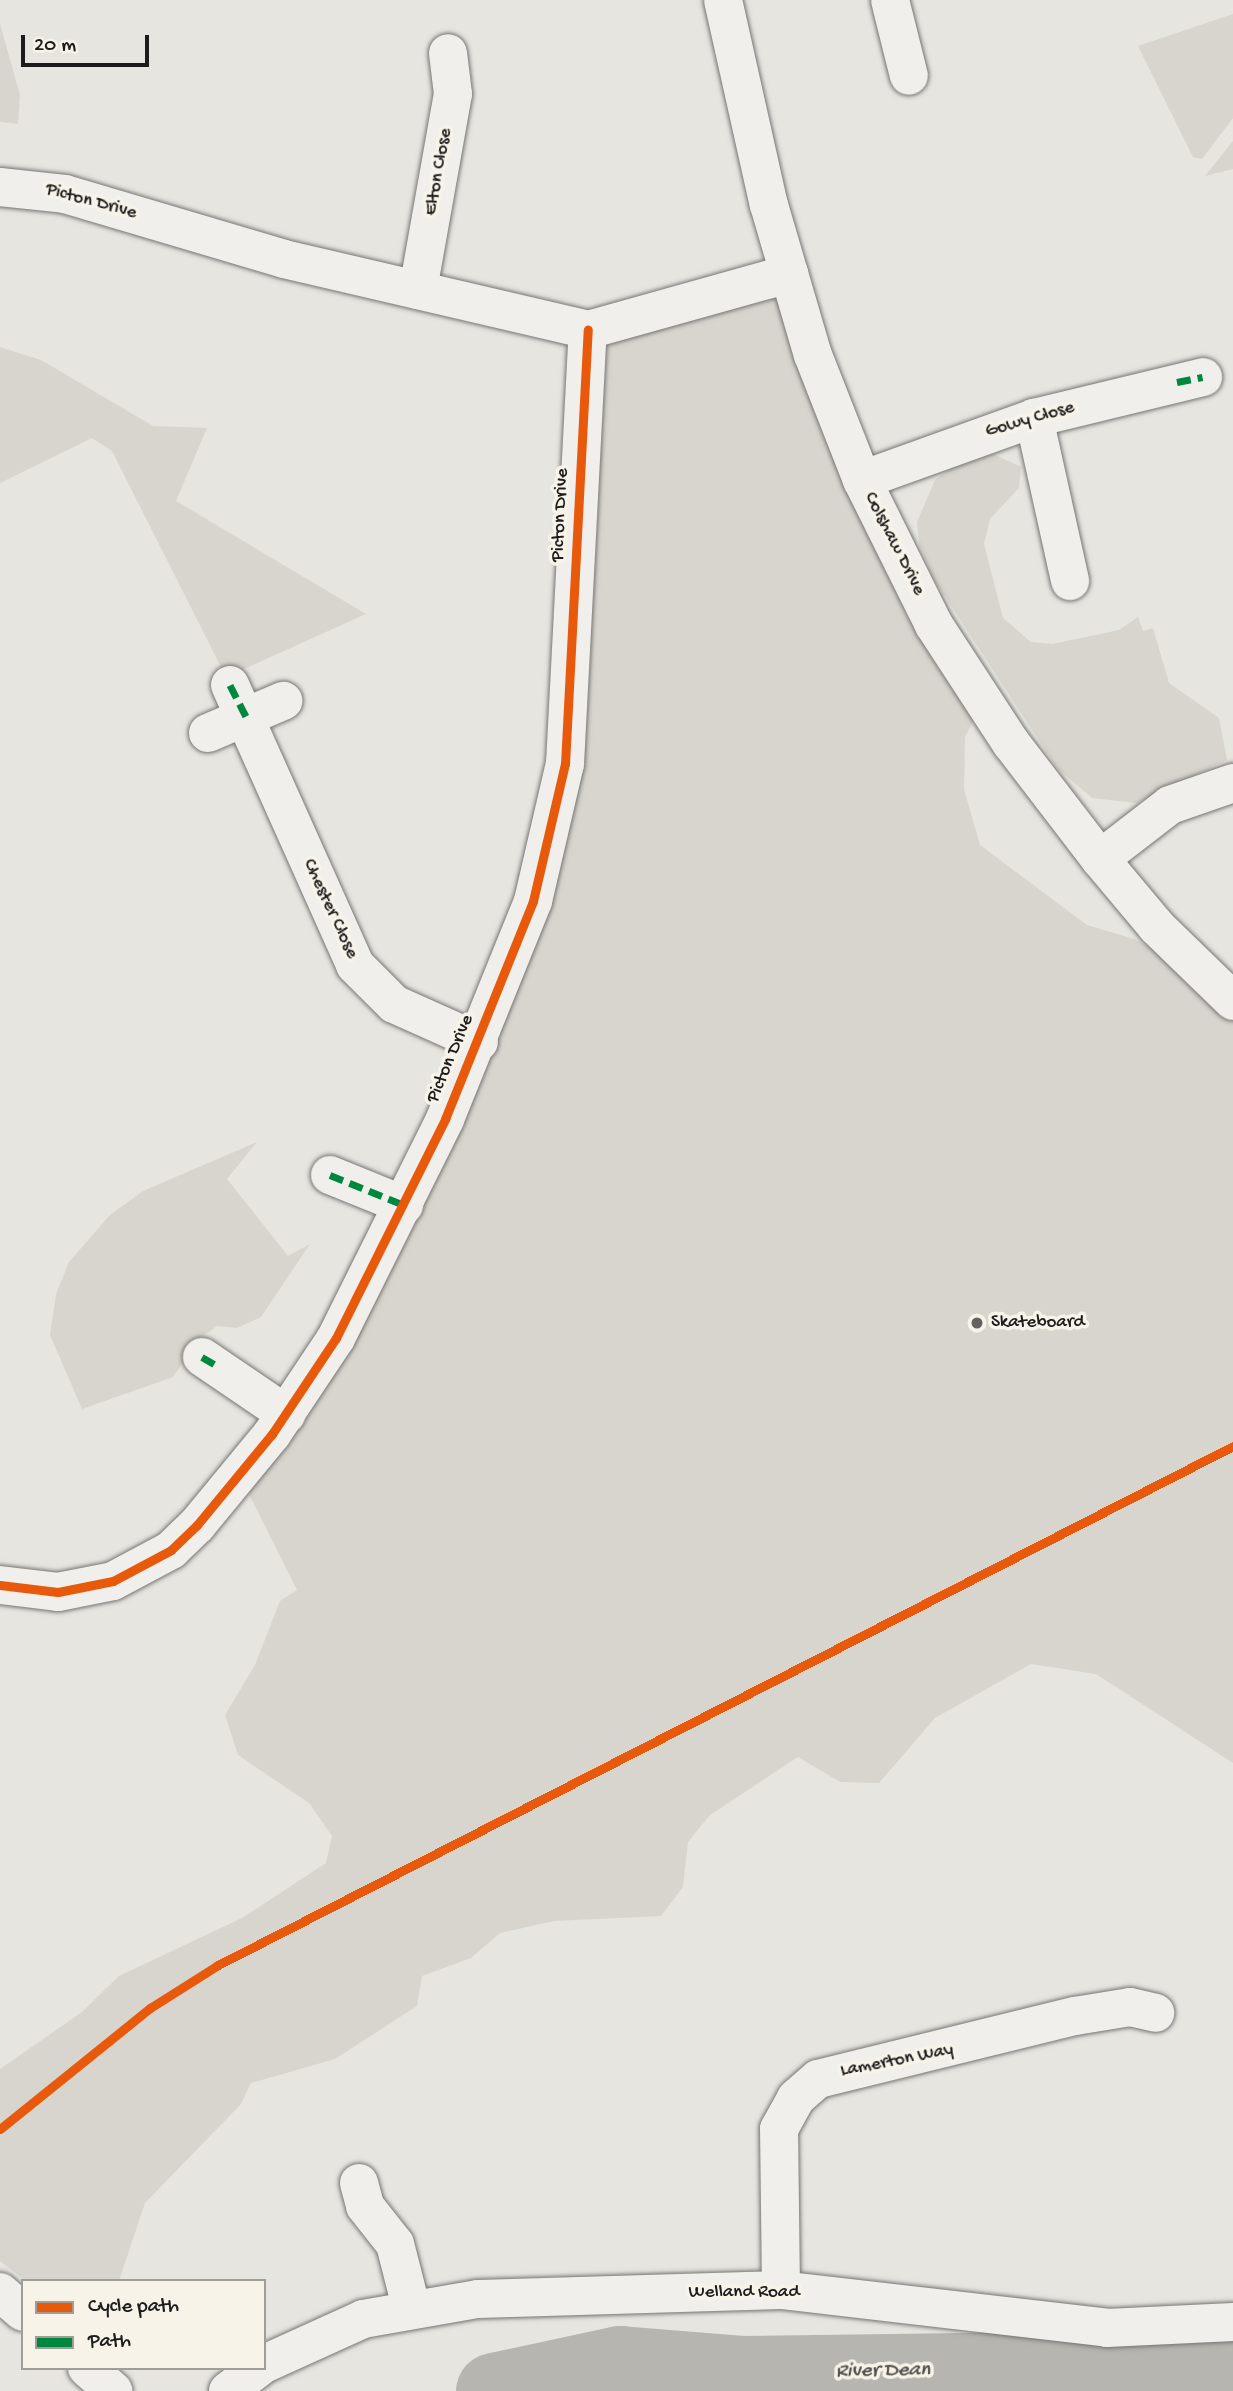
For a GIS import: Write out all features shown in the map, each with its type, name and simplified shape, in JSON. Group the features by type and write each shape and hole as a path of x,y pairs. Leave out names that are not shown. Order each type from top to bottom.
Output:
{"street":[{"name":"Colshaw Drive","path":"723,0 789,274 862,480 934,625 1011,743 1100,859 1157,928 1233,1002"},
{"path":"890,0 909,76"},
{"name":"Elton Close","path":"418,290 453,94 448,54"},
{"name":"Picton Drive","path":"0,187 65,194 284,259 587,331 789,274"},
{"name":"Picton Drive","path":"0,1585 85,1589 145,1567 197,1525 286,1414 336,1338 404,1205 479,1042 533,901 565,764 587,331"},
{"name":"Gowy Close","path":"862,480 1034,418 1190,380"},
{"path":"1034,418 1070,581"},
{"path":"208,733 238,701 283,701"},
{"name":"Chester Close","path":"238,701 355,965 394,1004 479,1042"},
{"path":"1100,859 1170,805 1233,783"},
{"path":"330,1175 404,1205"},
{"path":"209,1361 286,1414"},
{"name":"Lamerton Way","path":"781,2290 779,2129 796,2098 818,2079 1075,2016 1130,2007 1155,2013"},
{"path":"359,2183 365,2206 395,2244 411,2306"},
{"name":"Welland Road","path":"266,2363 363,2319 411,2306 781,2290 1107,2328 1233,2322"},
{"path":"0,2292 21,2310"},
{"path":"89,2370 113,2391"},
{"path":"228,2391 255,2370"}],"shaded area":[{"path":"1233,14 1233,118 1202,159 1193,157 1138,46"},
{"path":"0,24 20,95 18,124 0,122"},
{"path":"1233,141 1233,169 1205,176"},
{"path":"789,274 983,702 965,737 964,789 980,845 1087,925 1134,939 1210,981 1233,1001 1233,1763 1096,1674 1031,1664 935,1718 879,1783 840,1782 798,1757 710,1815 688,1842 683,1887 661,1916 554,1921 500,1933 471,1958 422,1976 417,2006 335,2059 251,2083 241,2104 145,2203 120,2279 23,2279 0,2261 0,2069 82,2012 119,1976 242,1918 326,1863 332,1836 309,1803 238,1755 225,1715 255,1665 280,1601 297,1590 240,1476 272,1434 533,901 588,330"},
{"path":"0,347 41,360 153,426 207,428 176,501 366,614 226,677 112,451 92,438 0,483"},
{"path":"993,454 1021,467 1019,488 990,519 984,544 1003,618 1031,642 1052,644 1119,630 1138,617 1143,631 1153,628 1169,683 1219,718 1227,760 1136,803 1092,798 1057,768 935,581 919,544 917,522 935,480 956,464"},
{"path":"257,1142 227,1179 288,1256 310,1244 261,1317 237,1328 217,1326 200,1338 173,1377 82,1409 50,1335 56,1294 69,1262 110,1215 143,1191"}],"waterway":[{"name":"River Dean","path":"494,2391 620,2364 741,2374 1233,2367"}],"marked path":[{"path":"1177,382 1203,377"},
{"path":"230,685 246,716"},
{"path":"330,1175 404,1205"},
{"path":"202,1357 216,1365"}],"cycle path":[{"path":"0,1585 58,1592 113,1581 171,1550 197,1525 272,1434 336,1338 445,1119 533,901 565,764 588,330"},
{"path":"0,2129 150,2008 218,1965 1233,1446"}],"place":[{"name":"Skateboard","path":"977,1323"}]}
